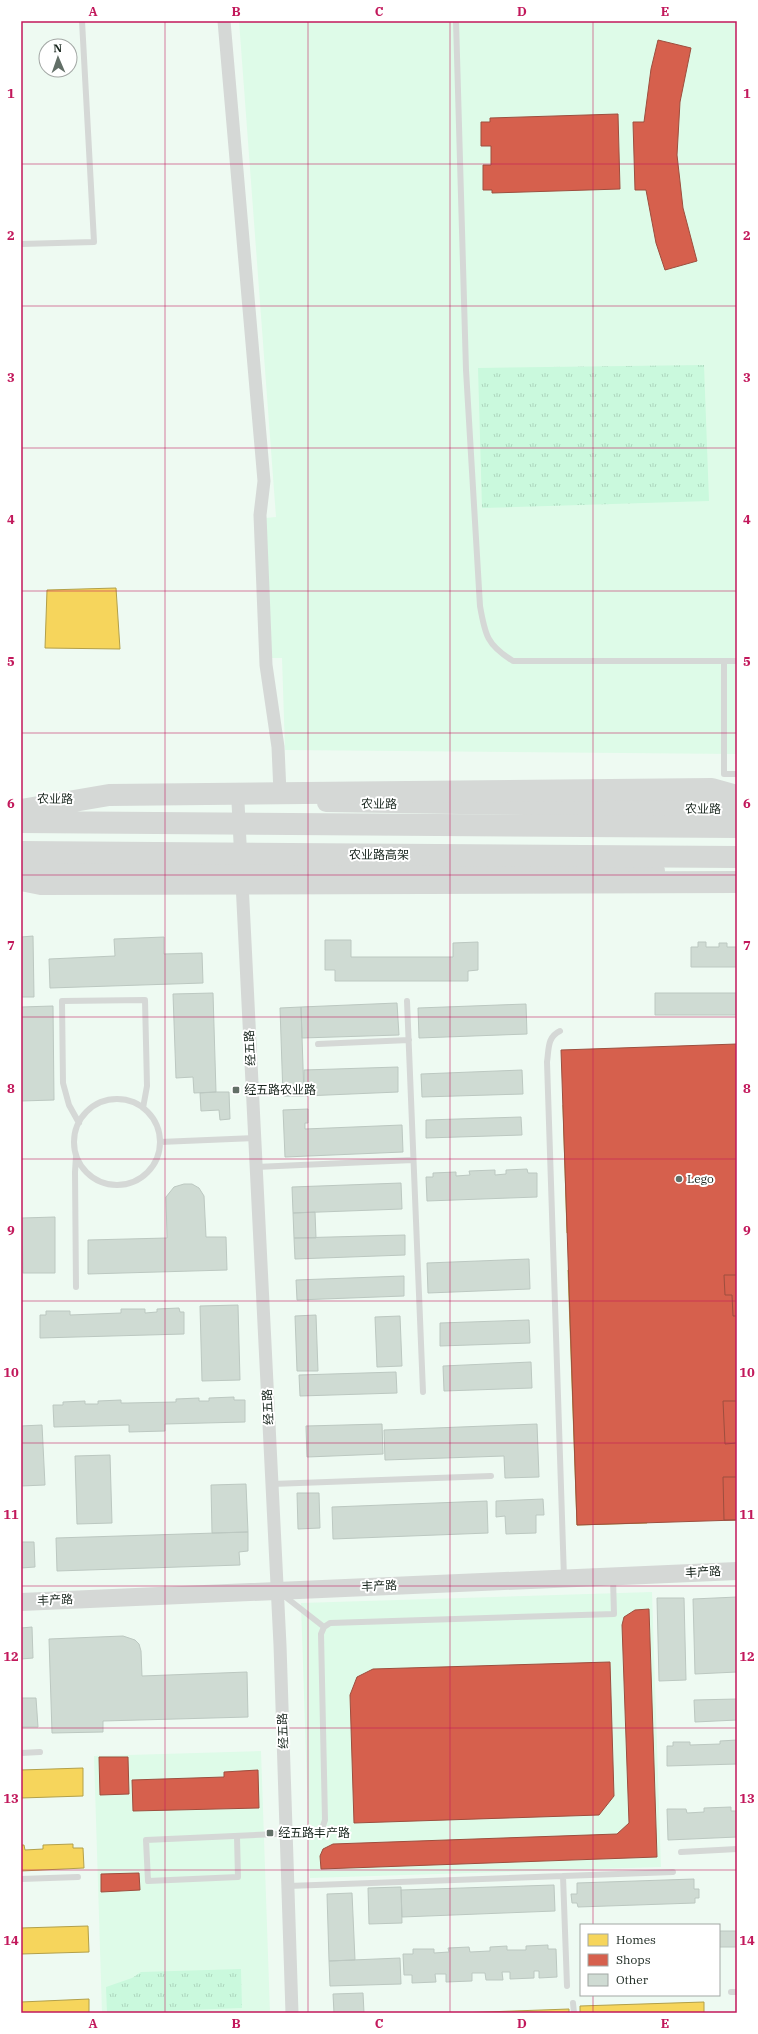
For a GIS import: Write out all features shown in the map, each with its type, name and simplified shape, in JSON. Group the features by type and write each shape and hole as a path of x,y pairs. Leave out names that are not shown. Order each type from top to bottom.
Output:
{"highway":[{"path":"21,810 110,794 712,789 737,796"},
{"path":"21,822 737,827"},
{"name":"农业路高架","path":"21,852 737,857"},
{"path":"21,880 41,884 732,879"}],"street":[{"path":"224,21 264,481 260,516 266,665 278,747 280,793"},
{"name":"农业路","path":"21,799 737,809"},
{"name":"经五路","path":"238,802 277,1590 292,2013"},
{"path":"21,870 241,871 732,879"},
{"name":"丰产路","path":"21,1602 737,1570"}],"lane":[{"path":"21,244 94,242 82,21"},
{"path":"456,21 467,378 480,606 490,643 500,653 513,661 737,661"},
{"path":"724,661 724,774 737,774"},
{"path":"78,1123 69,1105 63,1083 62,1001 145,1000 147,1086 143,1108"},
{"path":"407,1001 423,1392"},
{"path":"560,1031 554,1034 550,1041 547,1062 564,1578"},
{"path":"318,1044 409,1040"},
{"path":"76,1155 81,1165 97,1180 108,1183 130,1183 140,1178 154,1164 158,1155 160,1142 158,1127 154,1118 143,1108 131,1101 110,1099 92,1108 78,1123 74,1144 76,1155 76,1287"},
{"path":"160,1142 254,1138"},
{"path":"256,1167 414,1160"},
{"path":"272,1484 491,1476"},
{"path":"236,1837 238,1877 148,1881 146,1840 286,1835 321,1832 325,1820 321,1634 324,1627 330,1623 614,1614 612,1576"},
{"path":"277,1590 324,1627"},
{"path":"21,1753 40,1752"},
{"path":"681,1852 737,1850"},
{"path":"288,1886 673,1872"},
{"path":"563,1876 568,1986"},
{"path":"21,1879 78,1877"},
{"path":"573,2003 574,2013"}],"shaded area":[{"path":"239,21 737,21 737,754 285,750 282,658 271,658 265,518 276,517"},
{"path":"652,1592 661,1867 310,1878 301,1603"},
{"path":"261,1751 270,2013 102,2013 94,1756"}],"green space":[{"path":"704,365 709,501 482,508 478,368"},
{"path":"241,1969 242,2008 107,2013 106,1987 132,1978 141,1972"}],"building: Homes":[{"path":"116,588 120,649 45,648 47,590"},
{"path":"604,1093 604,1103 634,1102 638,1230 567,1233 563,1105 581,1104 581,1094"},
{"path":"638,1268 647,1523 577,1525 568,1270"},
{"path":"83,1768 83,1796 21,1798 21,1770"},
{"path":"73,1844 73,1848 83,1848 84,1868 21,1871 21,1845 24,1845 25,1850 43,1849 43,1845"},
{"path":"88,1926 89,1952 21,1954 21,1928"},
{"path":"89,1999 89,2013 21,2013 21,2002"},
{"path":"704,2002 704,2013 580,2013 580,2006"},
{"path":"569,2009 569,2013 459,2013"}],"building: Shops":[{"path":"658,40 691,48 680,102 677,155 683,208 697,261 665,270 656,243 646,190 635,190 633,122 644,122 651,69"},
{"path":"618,114 620,189 492,193 492,190 483,190 483,165 491,165 491,146 481,146 481,122 490,122 490,118"},
{"path":"737,1044 737,1520 577,1525 561,1050"},
{"path":"724,1275 737,1275 737,1316 733,1316 732,1295 725,1295"},
{"path":"723,1401 737,1401 737,1443 725,1444"},
{"path":"723,1477 737,1477 737,1520 724,1520"},
{"path":"649,1609 657,1857 321,1869 320,1856 323,1849 333,1844 617,1834 629,1823 622,1625 624,1617 635,1610"},
{"path":"610,1662 614,1796 599,1815 354,1823 350,1695 357,1677 373,1669"},
{"path":"99,1757 128,1757 129,1794 100,1795"},
{"path":"258,1770 259,1808 133,1811 132,1780 224,1777 224,1772"},
{"path":"139,1873 140,1890 101,1892 101,1874"}],"building: Other":[{"path":"33,936 34,997 21,997 21,937"},
{"path":"164,937 164,954 202,953 203,983 50,988 49,959 115,956 114,939"},
{"path":"325,940 351,940 351,957 453,957 453,943 478,942 478,970 468,971 468,981 335,981 335,970 325,970"},
{"path":"698,942 706,942 706,947 719,947 719,943 727,943 727,947 737,947 737,967 691,967 691,947 698,947"},
{"path":"213,993 216,1092 194,1093 193,1077 176,1078 173,994"},
{"path":"655,993 737,993 737,1015 655,1015"},
{"path":"397,1003 399,1035 302,1038 301,1007"},
{"path":"526,1004 527,1034 419,1038 418,1008"},
{"path":"53,1006 54,1100 21,1101 21,1007"},
{"path":"301,1007 304,1096 283,1096 280,1008"},
{"path":"398,1067 398,1092 304,1096 304,1070"},
{"path":"522,1070 523,1094 422,1097 421,1074"},
{"path":"229,1092 230,1119 220,1120 219,1110 201,1111 200,1093"},
{"path":"308,1109 308,1123 305,1123 305,1129 402,1125 403,1152 285,1157 283,1110"},
{"path":"521,1117 522,1135 426,1138 426,1120"},
{"path":"527,1169 528,1173 537,1173 537,1197 427,1201 426,1177 433,1177 433,1173 456,1172 456,1176 470,1175 469,1171 495,1170 495,1175 506,1174 506,1170"},
{"path":"401,1183 402,1209 293,1213 292,1187"},
{"path":"184,1184 192,1184 199,1188 204,1196 206,1237 226,1237 227,1270 88,1274 88,1240 167,1238 166,1197 174,1187"},
{"path":"315,1212 316,1238 294,1238 293,1213"},
{"path":"55,1217 55,1273 23,1273 22,1218"},
{"path":"405,1235 405,1255 295,1259 294,1238"},
{"path":"529,1259 530,1289 428,1293 427,1263"},
{"path":"404,1276 404,1296 297,1300 296,1280"},
{"path":"238,1305 240,1380 202,1381 200,1306"},
{"path":"179,1308 180,1312 184,1312 184,1334 40,1338 40,1315 46,1315 46,1311 70,1311 70,1315 121,1313 121,1309 145,1309 145,1313 157,1312 157,1309"},
{"path":"316,1315 318,1371 297,1371 295,1316"},
{"path":"400,1316 402,1366 377,1367 375,1317"},
{"path":"529,1320 530,1343 440,1346 440,1323"},
{"path":"531,1362 532,1388 444,1391 443,1366"},
{"path":"396,1372 397,1393 300,1396 299,1375"},
{"path":"234,1397 234,1400 245,1400 245,1422 165,1424 165,1431 129,1432 129,1425 54,1427 53,1405 63,1405 63,1402 85,1401 85,1404 98,1404 98,1401 121,1400 121,1403 176,1402 176,1399 199,1398 199,1401 209,1401 209,1398"},
{"path":"382,1424 383,1454 307,1457 306,1426"},
{"path":"537,1424 539,1477 505,1478 504,1456 385,1460 384,1430"},
{"path":"42,1425 45,1485 21,1486 21,1426"},
{"path":"110,1455 112,1523 77,1524 75,1456"},
{"path":"246,1484 248,1532 212,1533 211,1485"},
{"path":"297,1493 319,1493 320,1528 298,1529"},
{"path":"543,1499 544,1515 536,1515 536,1533 506,1534 505,1516 496,1517 496,1501"},
{"path":"487,1501 488,1533 333,1539 332,1507"},
{"path":"248,1532 248,1551 239,1552 240,1565 57,1571 56,1538"},
{"path":"21,1542 34,1542 35,1567 21,1568"},
{"path":"737,1597 737,1672 695,1674 693,1599"},
{"path":"657,1598 684,1598 686,1680 659,1681"},
{"path":"32,1627 33,1658 21,1659 21,1628"},
{"path":"123,1636 135,1640 139,1644 141,1651 142,1676 247,1672 248,1717 103,1721 103,1732 52,1733 49,1639"},
{"path":"21,1698 36,1698 38,1727 21,1727"},
{"path":"737,1699 737,1720 695,1722 694,1700"},
{"path":"737,1740 737,1764 667,1766 667,1746 673,1746 673,1742 690,1742 690,1745 720,1744 720,1741"},
{"path":"731,1807 731,1811 737,1811 737,1837 668,1840 667,1809 686,1809 687,1813 704,1812 704,1808"},
{"path":"694,1879 694,1889 699,1889 699,1898 695,1898 695,1903 578,1907 577,1903 572,1903 571,1894 577,1894 577,1883"},
{"path":"554,1885 555,1911 402,1917 401,1890"},
{"path":"401,1887 402,1923 369,1924 368,1888"},
{"path":"352,1893 355,1960 329,1961 327,1894"},
{"path":"720,1931 737,1931 737,1947 720,1947"},
{"path":"548,1945 548,1949 556,1949 557,1977 539,1978 539,1971 534,1971 534,1978 510,1979 510,1972 502,1972 503,1980 486,1980 485,1973 472,1973 472,1981 446,1982 446,1974 435,1974 436,1982 412,1983 412,1975 404,1975 403,1954 413,1954 413,1949 434,1949 434,1953 449,1952 448,1948 469,1947 470,1952 490,1951 490,1947 507,1946 507,1950 526,1950 526,1946"},
{"path":"400,1958 401,1984 330,1986 329,1961"},
{"path":"363,1993 364,2013 334,2013 333,1994"}],"place":[{"name":"经五路农业路","path":"236,1090"},
{"name":"Lego","path":"679,1179"},
{"name":"经五路丰产路","path":"270,1833"}]}
